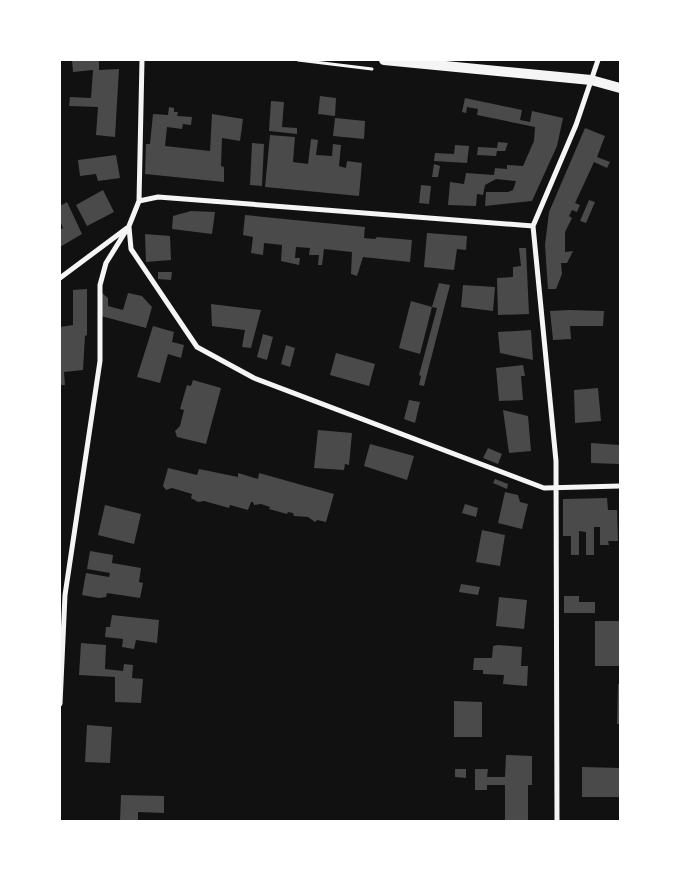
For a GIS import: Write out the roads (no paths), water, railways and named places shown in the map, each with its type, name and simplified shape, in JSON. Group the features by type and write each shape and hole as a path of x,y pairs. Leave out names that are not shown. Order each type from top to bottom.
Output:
{"main road":[{"path":"384,60 591,80 620,88"}],"street":[{"path":"60,704 65,595 100,361 100,285 106,264 129,226 138,201 142,60"},
{"path":"557,821 557,487 533,226 576,125 598,60"},
{"path":"138,201 158,197 533,226"},
{"path":"60,278 129,226"},
{"path":"129,226 131,249 197,348 254,378 544,488 620,486"}]}
